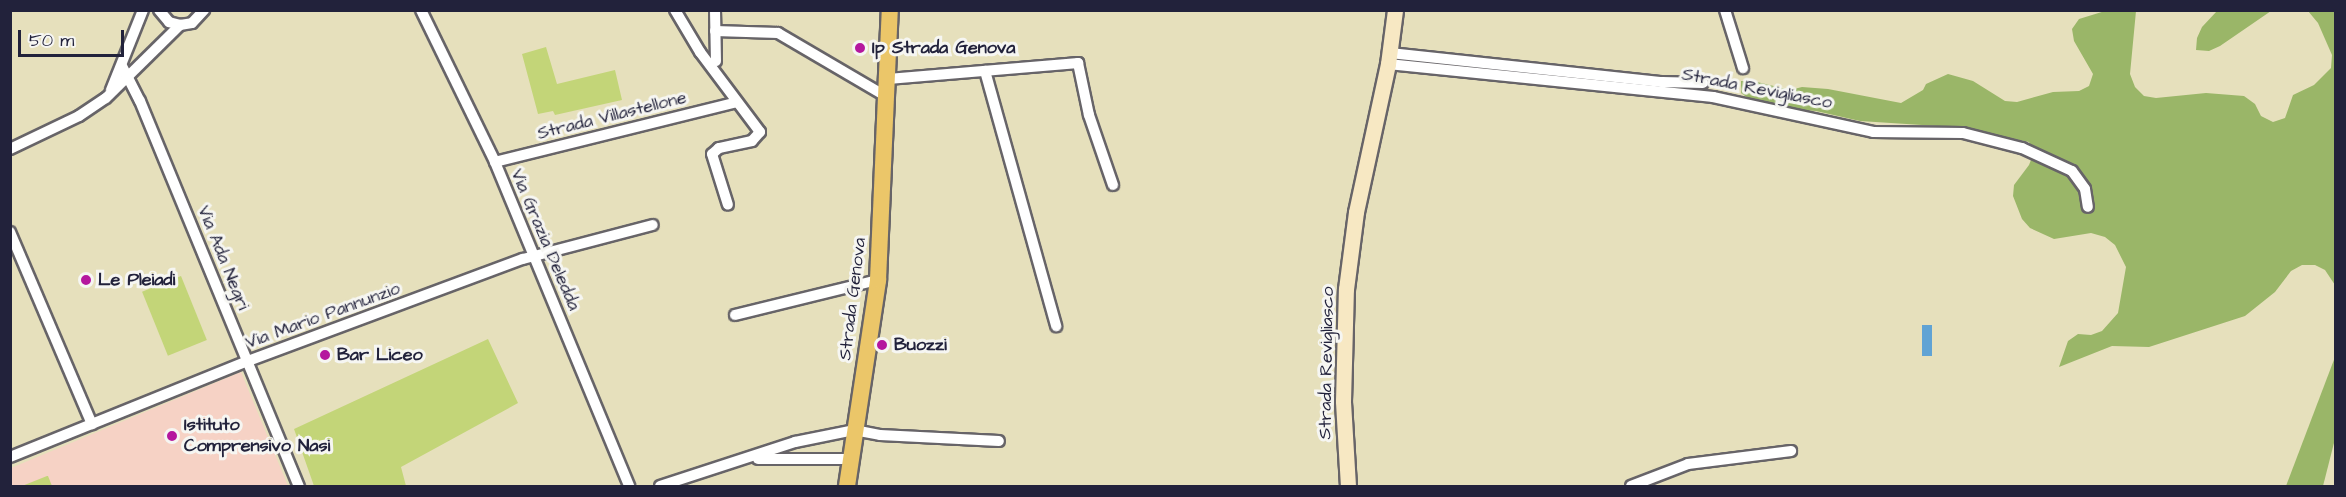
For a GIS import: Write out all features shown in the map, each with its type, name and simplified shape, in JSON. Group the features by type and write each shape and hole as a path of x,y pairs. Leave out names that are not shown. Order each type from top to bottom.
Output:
{"main road":[{"name":"Strada Genova","path":"846,486 878,280 890,10"}],"street":[{"path":"125,71 143,10"},
{"path":"159,10 169,22 180,25 192,23 204,10"},
{"name":"Via Grazia Deledda","path":"421,10 495,162 629,486"},
{"path":"675,10 760,132 752,141 719,148 712,154 728,205"},
{"path":"715,10 716,62"},
{"name":"Strada Revigliasco","path":"1348,486 1342,401 1346,289 1356,212 1389,58 1395,10"},
{"path":"1725,10 1743,68"},
{"path":"10,149 79,116 106,98 125,71 180,25"},
{"path":"715,30 778,33 887,97"},
{"name":"Strada Revigliasco","path":"1389,58 1662,82 1703,83"},
{"name":"Strada Revigliasco","path":"1389,58 1713,97 1873,132 1963,133 2022,148 2072,171 2085,189 2088,207"},
{"path":"888,79 1078,63 1089,115 1113,185"},
{"path":"985,70 1056,326"},
{"name":"Via Ada Negri","path":"125,71 299,486"},
{"name":"Strada Villastellone","path":"495,162 737,102"},
{"name":"Via Mario Pannunzio","path":"10,457 248,361 535,255 653,225"},
{"path":"10,232 92,424"},
{"path":"735,315 878,280"},
{"path":"660,486 675,484 795,442 854,430 880,435 999,441"},
{"path":"1631,486 1688,464 1791,452"},
{"path":"749,459 851,459"}],"shaded area":[{"path":"241,372 288,486 11,486 11,468"}],"green space":[{"path":"2105,11 2136,11 2130,74 2135,87 2144,96 2156,98 2206,93 2244,96 2255,104 2261,116 2273,122 2285,118 2293,95 2314,85 2331,68 2332,55 2318,23 2308,11 2335,11 2335,285 2325,270 2315,265 2302,265 2291,271 2275,292 2245,316 2149,347 2112,346 2059,367 2068,341 2078,334 2091,335 2102,331 2118,313 2126,267 2115,245 2105,237 2091,233 2054,239 2030,228 2022,219 2013,196 2014,185 2029,165 2033,155 2029,142 1953,127 1860,121 1816,111 1775,108 1752,101 1741,93 1741,81 1753,81 1790,90 1802,87 1828,89 1901,103 1923,90 1926,84 1948,74 1973,81 2005,101 2017,102 2053,92 2079,91 2089,86 2093,74 2074,41 2072,29 2079,19"},
{"path":"2217,11 2271,11 2220,46 2209,51 2196,50 2197,38 2202,27"},
{"path":"546,47 557,84 615,70 622,100 555,115 553,111 538,114 522,54"},
{"path":"181,276 207,340 168,356 142,292"},
{"path":"488,339 518,403 401,467 406,486 314,486 294,429"},
{"path":"2335,357 2335,439 2323,486 2286,486"},
{"path":"47,476 52,486 22,486"}],"water":[{"path":"1922,325 1932,325 1932,356 1922,356"}],"place":[{"name":"Ip Strada Genova","path":"860,48"},
{"name":"Le Pleiadi","path":"86,280"},
{"name":"Buozzi","path":"882,345"},
{"name":"Bar Liceo","path":"325,355"},
{"name":"Istituto Comprensivo Nasi","path":"172,436"}]}
